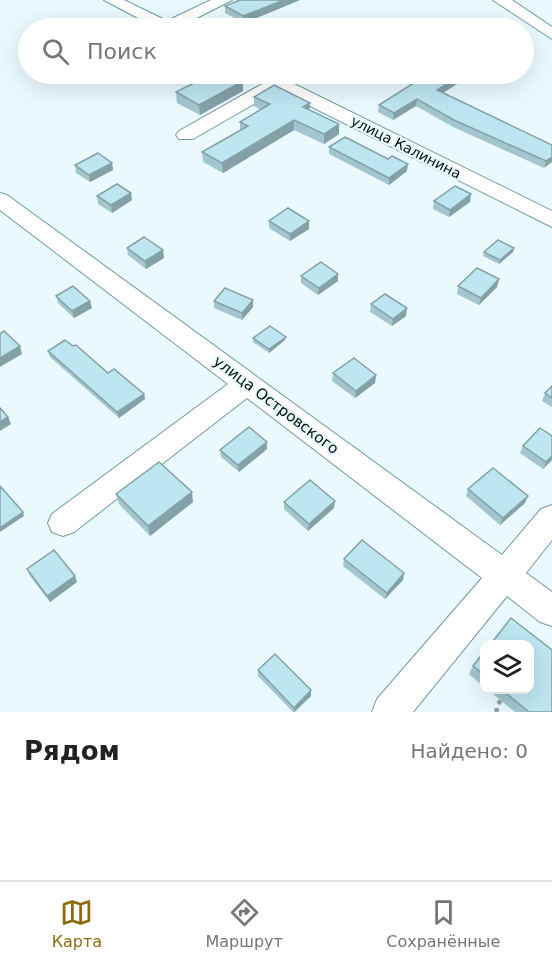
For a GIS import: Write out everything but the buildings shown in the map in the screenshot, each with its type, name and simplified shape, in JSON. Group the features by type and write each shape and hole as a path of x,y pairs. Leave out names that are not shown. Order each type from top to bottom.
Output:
{"street":[{"path":"112,0 148,18"},
{"path":"188,18 224,0"},
{"path":"501,0 530,18"},
{"path":"534,21 547,29"},
{"path":"186,135 276,84"},
{"name":"улица Калинина","path":"280,84 552,219"},
{"name":"улица Островского","path":"0,200 552,611"},
{"path":"63,523 247,384"},
{"path":"390,712 552,518"}],"path":[{"path":"501,700 496,709 502,712"}]}
